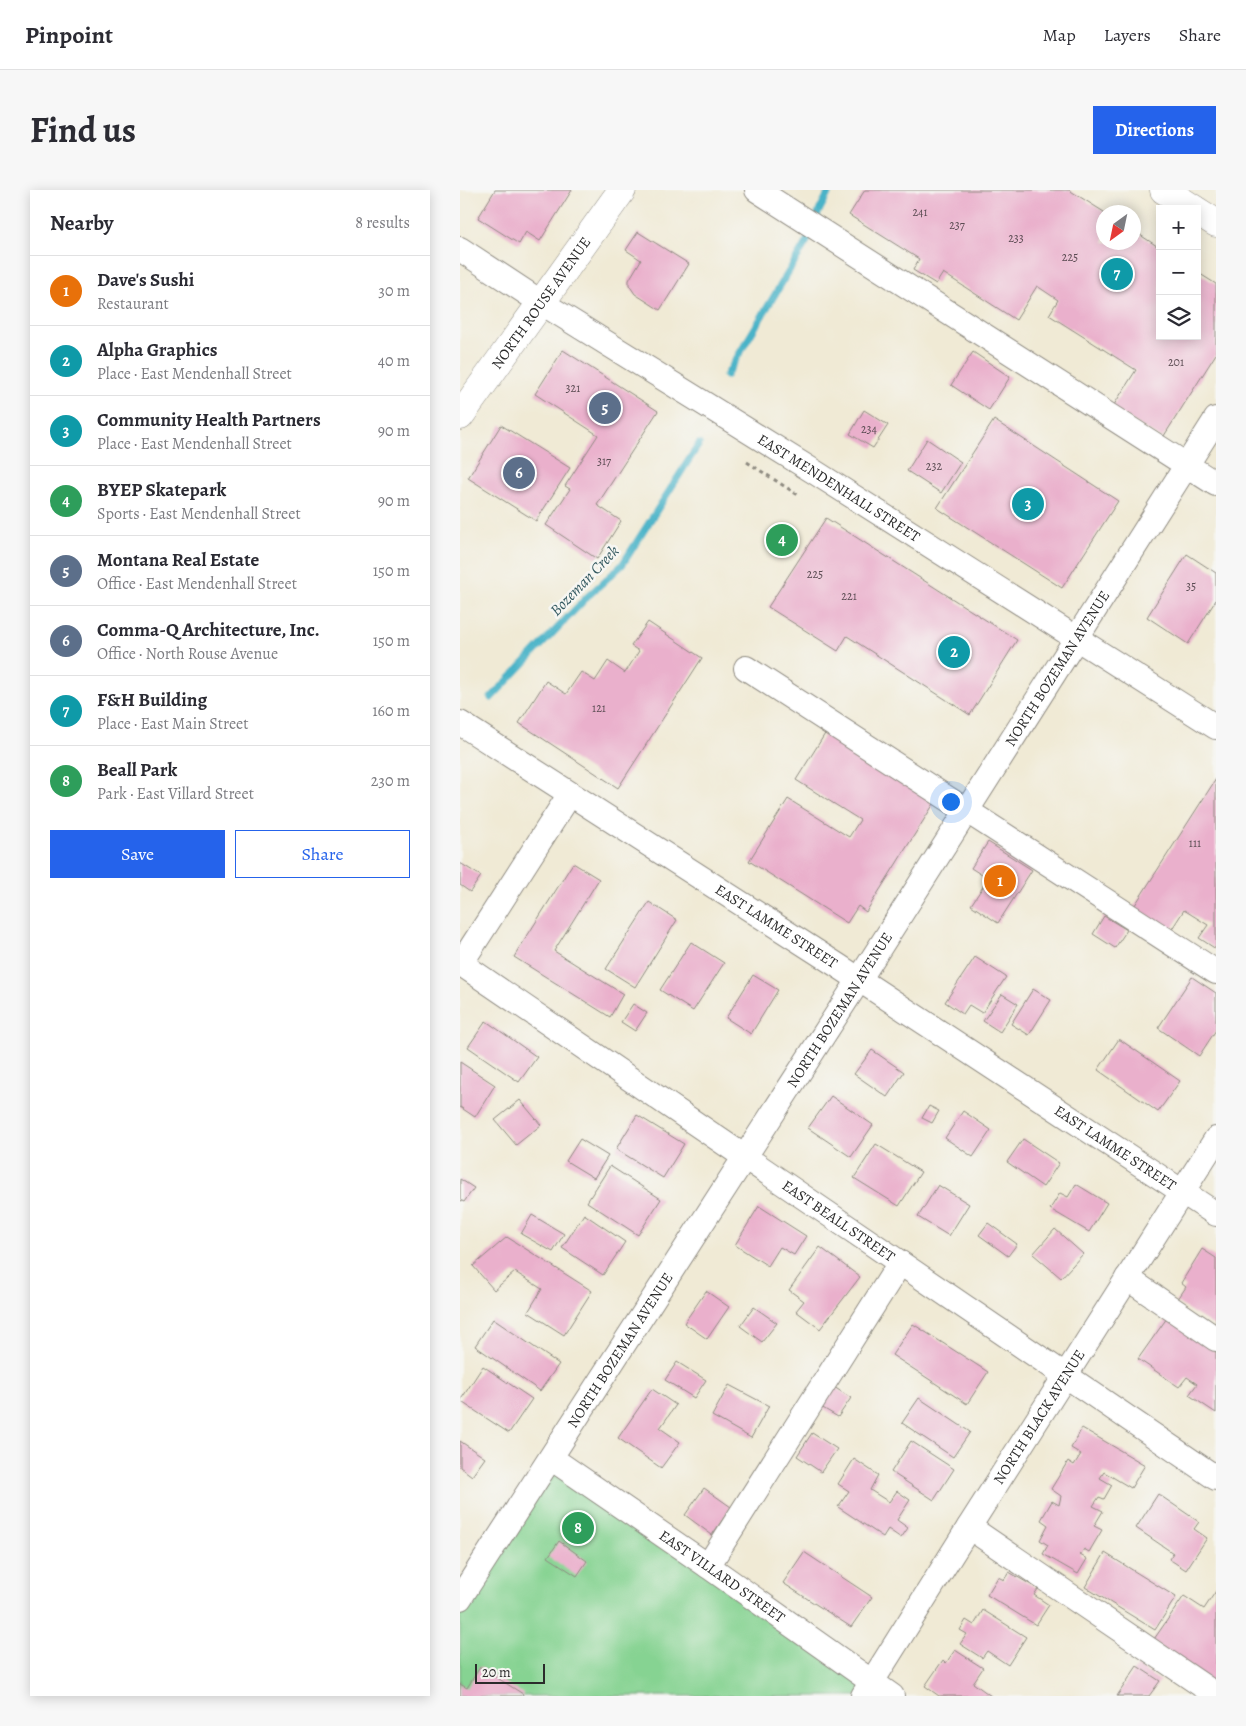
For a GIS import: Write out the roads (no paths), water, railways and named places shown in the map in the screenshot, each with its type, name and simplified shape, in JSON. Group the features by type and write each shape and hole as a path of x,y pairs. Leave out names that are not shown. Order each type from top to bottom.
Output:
{"main road":[{"name":"NORTH ROUSE AVENUE","path":"460,416 622,190"},
{"path":"1164,190 1188,205"},
{"path":"1201,214 1216,223"}],"street":[{"path":"757,190 1216,484"},
{"name":"EAST MENDENHALL STREET","path":"460,249 542,303 1076,637 1216,727"},
{"name":"NORTH BOZEMAN AVENUE","path":"460,1598 859,980 1216,419"},
{"path":"746,668 1216,972"},
{"name":"EAST LAMME STREET","path":"460,723 859,980 1216,1214"},
{"path":"460,964 570,794"},
{"name":"EAST BEALL STREET","path":"460,964 1216,1478"},
{"name":"NORTH BLACK AVENUE","path":"868,1689 1216,1139"},
{"path":"708,1566 900,1263"},
{"path":"1127,1278 1216,1340"},
{"name":"EAST VILLARD STREET","path":"550,1458 708,1566 868,1689 892,1696"},
{"path":"969,1527 1216,1695"}],"waterway":[{"name":"Bozeman Creek","path":"726,376 807,241 830,190"},
{"name":"Bozeman Creek","path":"491,698 588,596 622,565 699,444"}],"place":[{"name":"F&H Building","path":"1117,274"},
{"name":"Montana Real Estate","path":"605,408"},
{"name":"Comma-Q Architecture, Inc.","path":"519,473"},
{"name":"Community Health Partners","path":"1028,504"},
{"name":"BYEP Skatepark","path":"782,540"},
{"name":"Alpha Graphics","path":"954,652"},
{"name":"Dave's Sushi","path":"1000,881"},
{"name":"Beall Park","path":"578,1528"}]}
